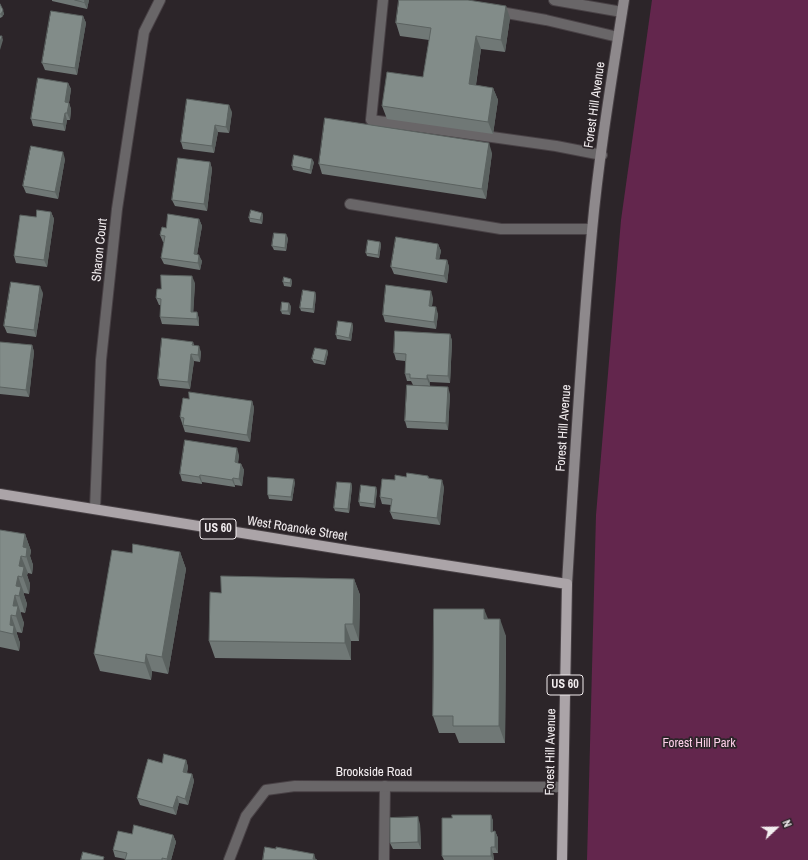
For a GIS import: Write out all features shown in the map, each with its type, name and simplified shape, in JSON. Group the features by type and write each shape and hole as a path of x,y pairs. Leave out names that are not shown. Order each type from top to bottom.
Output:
{"main road":[{"name":"Forest Hill Avenue","path":"562,860 567,584 579,397 592,228 624,0"},
{"name":"West Roanoke Street","path":"0,494 567,584"}],"street":[{"name":"Sharon Court","path":"95,509 101,360 118,209 144,32 160,0"},
{"path":"382,0 371,120 556,146 602,155"},
{"path":"554,0 622,12"},
{"path":"483,9 546,20 618,37"},
{"path":"350,204 501,228 592,228"},
{"name":"Brookside Road","path":"229,860 246,816 266,790 295,786 563,787"},
{"path":"384,786 384,860"}],"green space":[{"name":"Forest Hill Park","path":"652,0 808,0 808,860 587,860 596,515 621,220"}],"building":[{"path":"399,0 468,0 506,6 501,40 476,36 469,84 493,88 488,122 382,106 387,72 423,77 431,28 396,23"},
{"path":"0,4 3,10 1,14 0,14"},
{"path":"51,11 83,16 75,68 42,63"},
{"path":"38,78 68,83 65,102 69,103 63,124 31,119"},
{"path":"187,99 229,105 226,127 215,125 212,146 181,142"},
{"path":"325,118 489,143 482,189 319,164"},
{"path":"31,146 63,152 55,192 23,186"},
{"path":"294,155 312,159 310,170 292,166"},
{"path":"178,158 210,162 204,204 172,200"},
{"path":"37,210 51,212 44,260 14,256 20,215 36,217"},
{"path":"251,210 262,213 260,220 249,218"},
{"path":"168,214 199,219 194,254 199,255 198,263 161,258 165,236 160,235 162,227 166,228"},
{"path":"274,233 286,234 285,248 272,246"},
{"path":"396,237 438,244 436,259 447,260 444,276 391,267"},
{"path":"368,240 380,242 378,255 366,253"},
{"path":"161,275 192,276 191,312 197,312 197,319 160,317 161,299 156,298 157,289 161,289"},
{"path":"284,277 291,279 290,283 283,282"},
{"path":"11,282 40,286 34,330 4,326"},
{"path":"386,285 431,291 429,306 436,307 434,322 383,315"},
{"path":"303,290 315,292 313,309 300,308"},
{"path":"282,302 289,303 288,311 281,311"},
{"path":"338,321 352,323 349,338 336,335"},
{"path":"395,331 450,334 448,376 427,375 427,379 410,378 410,374 405,374 406,354 394,353"},
{"path":"162,338 193,342 192,345 199,346 198,355 191,354 188,382 158,379"},
{"path":"0,342 32,345 26,390 0,387"},
{"path":"315,348 327,350 324,362 312,359"},
{"path":"407,385 448,387 446,423 405,421"},
{"path":"189,392 252,401 247,435 183,425 184,418 180,417 183,398 189,399"},
{"path":"185,440 237,448 235,462 241,464 239,479 233,478 232,480 200,475 199,477 180,474"},
{"path":"407,473 442,480 437,518 390,512 392,499 380,497 382,479 395,480 395,475 406,477"},
{"path":"268,477 294,479 291,497 268,495"},
{"path":"337,482 351,483 348,509 334,508"},
{"path":"361,485 376,487 374,504 359,502"},
{"path":"0,530 25,534 23,547 27,548 26,557 21,556 19,566 24,567 22,577 18,576 16,586 21,587 19,596 15,595 13,606 18,606 16,616 11,615 10,625 14,626 13,634 0,631"},
{"path":"133,544 180,552 162,657 146,654 145,663 94,654 112,550 132,553"},
{"path":"221,576 354,579 353,624 345,624 345,643 209,641 210,592 221,593"},
{"path":"434,609 484,609 484,619 500,619 499,726 453,726 453,716 433,716"},
{"path":"164,754 186,760 183,772 192,774 185,799 177,796 173,808 137,798 148,759 162,763"},
{"path":"452,815 491,815 491,832 495,831 495,847 491,847 491,856 442,856 442,818 452,818"},
{"path":"418,817 418,842 390,843 390,818"},
{"path":"134,825 173,835 167,859 125,860 127,853 113,850 118,831 132,834"},
{"path":"265,847 276,849 276,847 314,854 313,859 317,860 263,860"},
{"path":"83,852 104,857 103,860 81,860"}]}
